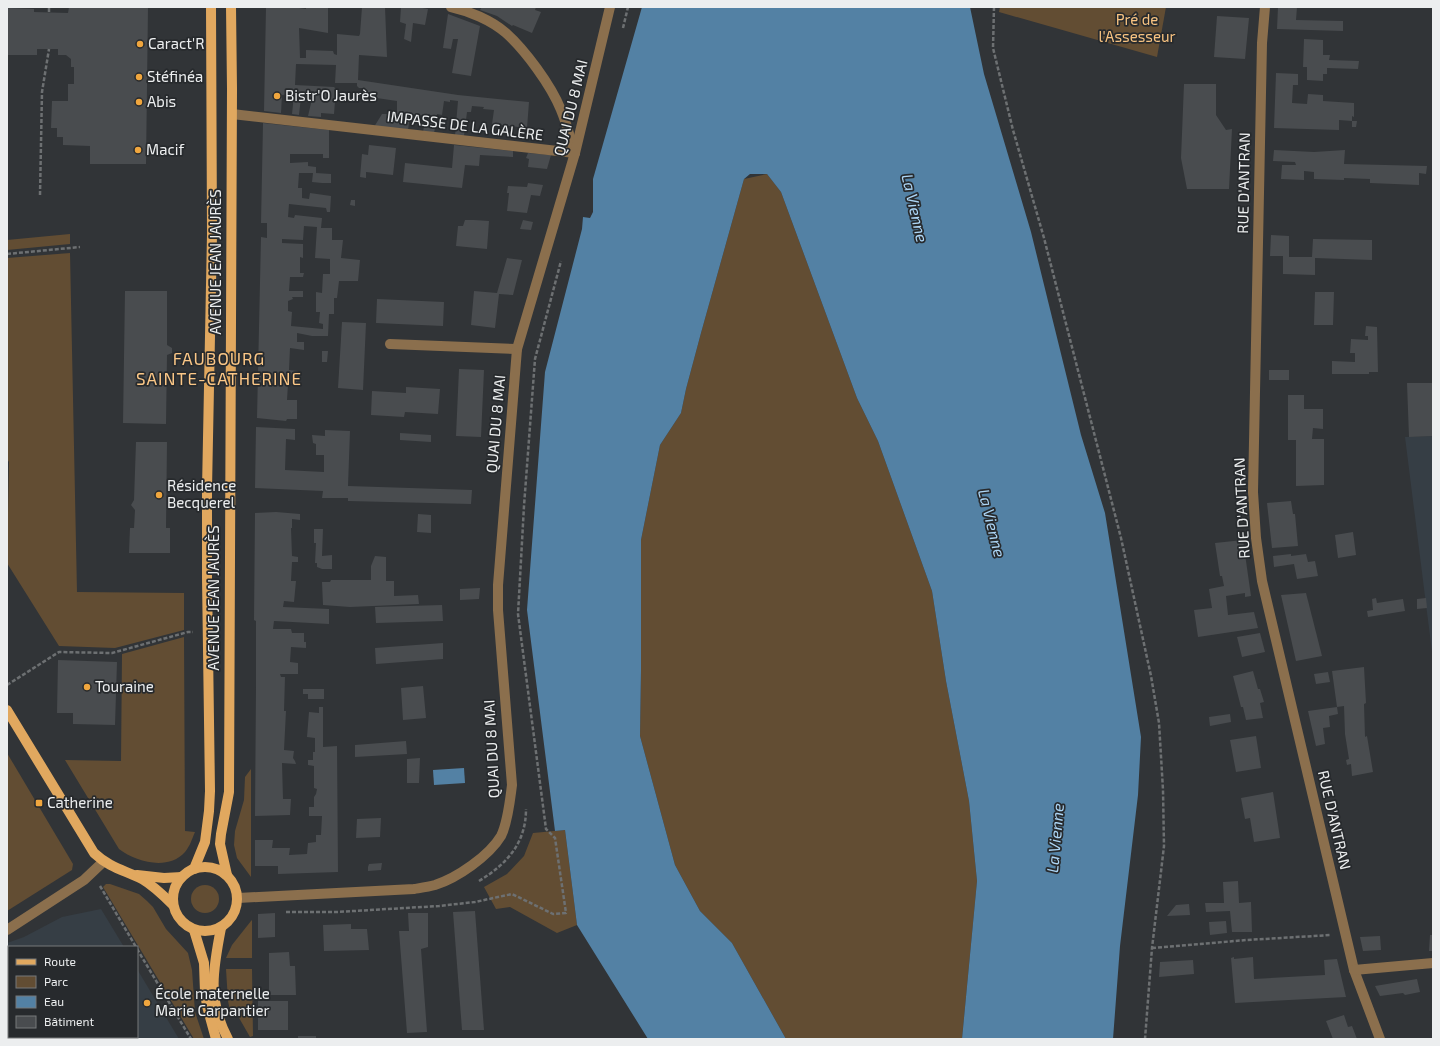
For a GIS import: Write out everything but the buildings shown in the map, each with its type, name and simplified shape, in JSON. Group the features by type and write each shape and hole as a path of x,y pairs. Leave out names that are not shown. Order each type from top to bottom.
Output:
{"main road":[{"name":"AVENUE JEAN JAURÈS","path":"194,869 205,842 210,811 207,489 212,226 211,7"},
{"name":"AVENUE JEAN JAURÈS","path":"227,875 220,844 229,792 232,114 231,7"},
{"path":"7,710 94,853 103,862 143,880 173,905"},
{"path":"201,867 215,868 227,875 237,890 238,898 234,915 228,923 221,928 207,932 194,930 180,920 173,905 173,895 176,885 182,877 194,869 201,867"},
{"path":"130,874 164,878 182,877"},
{"path":"221,928 214,962 214,992 218,1018 228,1039"},
{"path":"194,930 204,963 207,1006 216,1039"}],"street":[{"path":"450,7 482,18 500,28 526,54 557,102 575,153"},
{"name":"QUAI DU 8 MAI","path":"238,898 414,889 434,885 464,870 474,863 489,850 501,836 510,809 512,785 498,610 498,585 517,349 575,153 610,7"},
{"name":"RUE D'ANTRAN","path":"1265,7 1262,51 1253,484 1256,538 1262,581 1354,970 1380,1039"},
{"name":"IMPASSE DE LA GALÈRE","path":"232,114 575,153"},
{"path":"390,344 517,349"},
{"path":"7,930 84,880 103,862"},
{"path":"1354,970 1433,963"}],"path":[{"path":"49,7 49,12"},
{"path":"994,7 993,48 1013,130 1044,238 1121,538 1151,676 1159,723 1163,790 1164,846 1152,948 1145,1039"},
{"path":"40,195 42,92 49,49"},
{"path":"7,254 80,247"},
{"path":"7,685 59,652 112,653 188,632 208,631"},
{"path":"103,862 100,887 135,946"},
{"path":"1152,948 1329,935 1347,941"},
{"path":"138,951 191,1039"}],"shaded area":[{"path":"1433,436 1433,660 1405,437"},
{"name":"École maternelle Marie Carpantier","path":"101,909 123,946 8,946 8,1038 138,1038 138,971 179,1039 7,1039 7,943 24,937 62,917"}],"green space":[{"name":"Pré de l'Assesseur","path":"1000,7 1166,7 1157,57 999,12"},
{"path":"767,174 781,192 857,398 878,441 932,591 946,681 969,801 977,881 962,1039 786,1039 732,943 700,911 675,865 640,736 641,540 660,445 681,413 701,333 744,179"},
{"path":"70,234 70,244 7,250 7,240"},
{"path":"70,253 77,592 184,593 184,630 115,648 59,646 7,563 9,462 7,459 7,258"},
{"path":"184,637 185,831 195,832 187,850 178,858 161,863 143,861 126,854 119,849 65,760 121,761 122,654"},
{"path":"7,753 73,864 72,870 7,911"},
{"path":"251,769 251,877 237,858 234,845 235,831 244,800 245,777"},
{"path":"565,830 577,925 557,933 510,907 496,909 484,887 507,874 524,856 533,833"},
{"path":"106,884 139,894 153,907 166,929 188,953 192,970 195,1012 204,1039 194,1039 103,887"},
{"path":"205,885 215,889 219,899 215,909 205,913 195,909 191,899 195,889"},
{"path":"252,920 252,958 226,958 232,945"},
{"path":"226,969 252,969 253,1036 250,1037 234,1009 230,1011"}],"water":[{"name":"La Vienne","path":"642,7 970,7 984,74 1031,232 1081,435 1105,513 1141,737 1138,795 1120,946 1113,1039 962,1039 977,881 969,801 946,681 932,591 878,441 857,398 781,192 767,174 750,174 744,179 701,333 681,413 660,445 641,540 640,736 675,865 700,911 732,943 786,1039 648,1039 577,925 565,830 555,831 527,610 545,372 582,229 583,217 590,218 593,212 593,179"},
{"path":"464,768 465,783 434,785 433,770"}],"place":[{"name":"Caract'R","path":"140,44"},
{"name":"Stéfinéa","path":"139,77"},
{"name":"Bistr'O Jaurès","path":"277,96"},
{"name":"Abis","path":"139,102"},
{"name":"Macif","path":"138,150"},
{"name":"Résidence Becquerel","path":"159,495"},
{"name":"Touraine","path":"87,687"},
{"name":"Catherine","path":"39,803"},
{"name":"École maternelle Marie Carpantier","path":"147,1003"}],"district":[{"name":"FAUBOURG SAINTE-CATHERINE","path":"219,369"}]}
